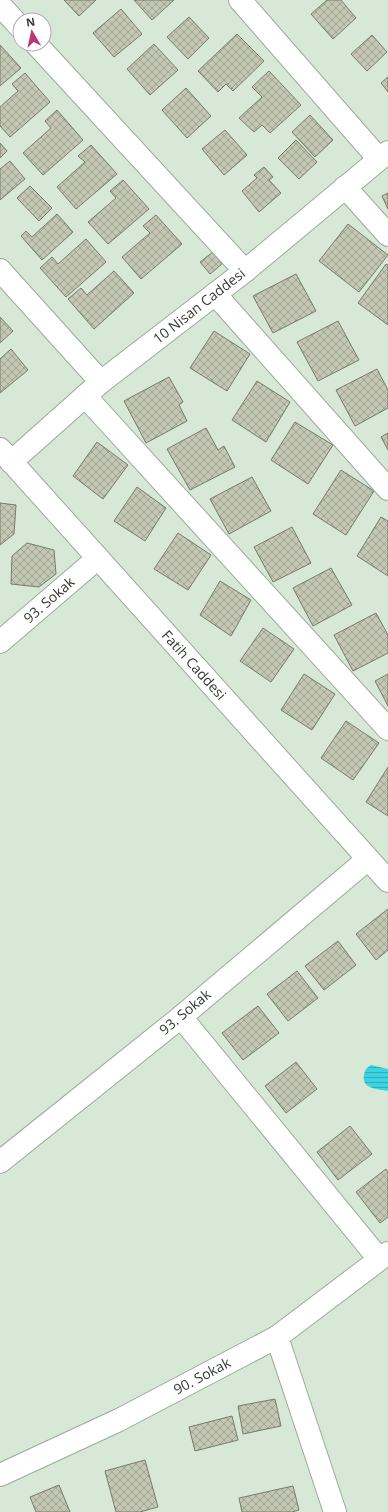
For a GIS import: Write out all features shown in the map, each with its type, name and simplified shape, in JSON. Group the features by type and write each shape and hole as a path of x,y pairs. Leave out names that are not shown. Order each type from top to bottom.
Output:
{"street":[{"path":"240,0 384,155"},
{"path":"0,5 12,18"},
{"path":"43,52 245,271"},
{"name":"10 Nisan Caddesi","path":"5,455 245,271 384,155"},
{"path":"345,188 388,235"},
{"path":"0,270 93,389 388,729"},
{"path":"215,294 388,489"},
{"name":"Fatih Caddesi","path":"5,455 388,881"},
{"name":"93. Sokak","path":"0,642 98,558"},
{"name":"93. Sokak","path":"0,1162 181,1017 368,858"},
{"path":"181,1017 383,1256"},
{"name":"90. Sokak","path":"0,1475 119,1420 277,1337 383,1256"},
{"path":"277,1337 335,1512"}],"water":[{"path":"371,1065 388,1069 388,1091 371,1088 365,1083 365,1072"}],"building":[{"path":"64,0 96,0 79,16"},
{"path":"134,0 174,0 152,20"},
{"path":"327,0 341,0 356,18 333,39 311,14"},
{"path":"121,9 142,34 114,57 93,33"},
{"path":"189,17 209,38 188,59 167,37"},
{"path":"237,34 264,61 233,91 226,84 218,92 198,71"},
{"path":"372,35 387,52 367,71 351,54"},
{"path":"154,44 178,70 150,95 127,69"},
{"path":"0,45 21,68 0,86"},
{"path":"269,71 301,105 270,133 262,125 254,132 239,118 262,97 252,87"},
{"path":"25,73 50,102 10,137 0,126 0,107 18,91 12,84"},
{"path":"388,77 388,92 381,83"},
{"path":"186,88 211,116 187,138 162,110"},
{"path":"57,110 83,140 43,175 23,153 51,128 45,121"},
{"path":"310,115 333,140 315,157 292,132"},
{"path":"225,130 247,155 224,175 202,149"},
{"path":"296,140 317,162 299,179 278,158"},
{"path":"0,143 7,151 0,158"},
{"path":"91,145 117,174 76,209 57,187 85,162 78,156"},
{"path":"10,161 25,179 0,200 0,169"},
{"path":"264,167 273,177 269,180 281,193 259,212 242,191 257,178 254,175"},
{"path":"123,180 149,209 108,244 88,222 116,198 110,191"},
{"path":"30,186 52,208 39,221 17,198"},
{"path":"388,193 388,209 382,196"},
{"path":"57,214 73,232 42,260 21,236 26,231 32,237"},
{"path":"156,215 182,244 141,279 122,257 150,233 143,226"},
{"path":"348,224 388,255 359,292 319,261"},
{"path":"86,239 106,262 66,297 40,268 52,257 58,264"},
{"path":"213,252 222,264 210,274 200,262"},
{"path":"386,264 388,265 388,325 358,303"},
{"path":"114,271 134,293 94,329 68,299 81,288 87,295"},
{"path":"296,274 316,311 273,333 253,296"},
{"path":"0,317 13,331 0,343"},
{"path":"338,321 359,360 318,381 297,342"},
{"path":"214,331 250,354 227,391 190,368"},
{"path":"11,349 28,370 0,393 0,359"},
{"path":"377,369 388,390 388,408 355,426 336,390"},
{"path":"169,377 183,402 179,405 187,421 146,443 124,401"},
{"path":"257,381 290,402 266,442 232,420"},
{"path":"295,422 333,445 308,484 271,460"},
{"path":"206,428 218,450 224,446 235,467 190,490 167,449"},
{"path":"388,433 388,450 381,437"},
{"path":"97,442 128,465 103,499 73,476"},
{"path":"341,470 374,491 346,535 313,514"},
{"path":"252,477 271,511 229,534 210,499"},
{"path":"137,487 166,508 145,541 114,521"},
{"path":"0,503 16,505 14,534 0,545"},
{"path":"381,517 388,521 388,576 357,556"},
{"path":"292,527 311,563 273,582 254,547"},
{"path":"178,533 211,555 188,590 154,569"},
{"path":"27,543 54,550 56,574 39,587 11,584 12,556"},
{"path":"331,568 352,605 313,626 293,588"},
{"path":"220,581 251,600 231,636 200,615"},
{"path":"376,613 388,635 388,653 353,671 334,635"},
{"path":"263,628 294,649 271,682 240,661"},
{"path":"304,674 335,694 312,730 281,710"},
{"path":"388,674 388,706 375,681"},
{"path":"346,721 379,743 353,780 321,758"},
{"path":"388,767 388,816 366,802"},
{"path":"388,909 388,950 376,960 356,934"},
{"path":"338,941 356,965 324,990 305,966"},
{"path":"297,971 318,998 288,1021 267,994"},
{"path":"258,1006 279,1033 243,1060 222,1033"},
{"path":"296,1062 317,1089 286,1113 265,1086"},
{"path":"350,1126 372,1154 338,1180 317,1152"},
{"path":"386,1169 388,1172 388,1217 380,1223 356,1192"},
{"path":"275,1399 281,1426 243,1434 238,1406"},
{"path":"232,1416 238,1440 195,1451 189,1427"},
{"path":"145,1460 158,1507 140,1512 116,1512 105,1471"},
{"path":"59,1485 70,1512 36,1512 30,1497"},
{"path":"293,1486 299,1510 292,1512 242,1512 239,1498"}]}
